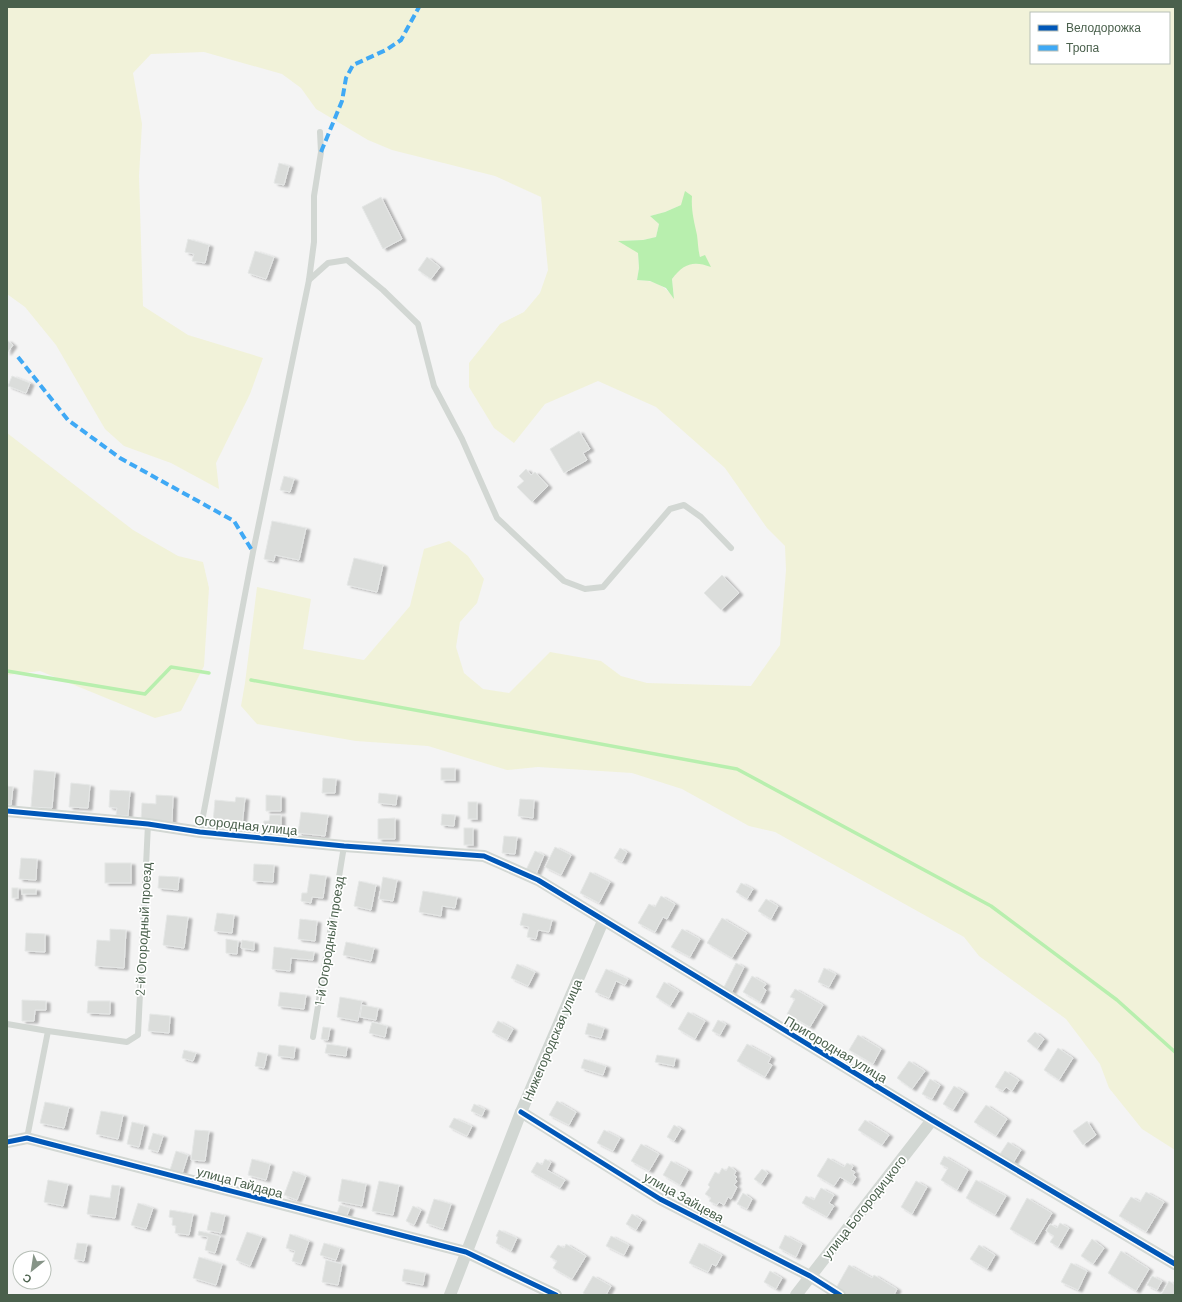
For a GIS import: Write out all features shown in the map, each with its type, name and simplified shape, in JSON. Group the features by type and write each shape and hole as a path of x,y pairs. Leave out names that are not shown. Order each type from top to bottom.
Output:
{"street":[{"name":"Огородная улица","path":"7,811 148,824 200,832 344,846 484,856"},
{"name":"Пригородная улица","path":"484,856 538,880 603,921 932,1120 1175,1264"},
{"name":"Нижегородская улица","path":"450,1295 521,1112 603,921"},
{"name":"улица Зайцева","path":"521,1112 660,1199 810,1276 840,1295"},
{"name":"улица Богородицкого","path":"796,1295 932,1120"},
{"name":"улица Гайдара","path":"7,1142 27,1138 466,1252 556,1295"}],"lane":[{"path":"200,832 253,552 309,280 314,242 314,196 321,152 320,132"},
{"path":"309,280 328,263 347,260 383,290 418,324 434,386 462,439 497,518 564,581 585,589 603,587 670,509 684,505 701,517 731,548"},
{"name":"2-й Огородный проезд","path":"48,1031 127,1042 138,1035 148,824"},
{"name":"1-й Огородный проезд","path":"314,1037 344,846"},
{"path":"7,1024 48,1031 27,1138"}],"shaded area":[{"path":"7,7 1175,7 1175,1150 1142,1129 1109,1088 1100,1064 1066,1019 979,956 964,937 775,832 749,826 682,789 632,773 538,767 507,770 428,746 356,741 257,724 241,706 257,587 311,599 303,649 364,660 410,606 424,549 449,541 468,556 484,579 477,603 460,622 456,647 464,673 483,689 509,693 550,652 601,661 621,676 647,683 751,686 780,645 786,570 785,546 767,528 725,468 656,407 598,381 545,404 514,443 494,428 469,387 469,363 500,324 524,312 540,293 548,270 541,197 495,176 392,150 368,140 316,109 301,88 282,74 204,52 151,54 133,73 142,124 139,176 143,306 188,335 263,358 250,394 216,463 219,489 171,463 124,446 105,429 56,345 25,307 7,294","holes":["681,205 691,207 702,264 688,265 675,275 672,279 674,298 666,289 654,282 637,280 639,268 638,252 619,241 643,240 656,237 659,224 650,216 665,212"]},
{"path":"685,191 692,196 692,211 700,257 705,255 711,267 694,264 680,270 672,279 674,299 666,288 650,281 637,280 639,268 638,253 618,241 643,240 656,237 659,224 650,216 665,212 681,205"},
{"path":"7,433 133,530 178,556 203,562 209,588 204,666 181,711 155,718 40,671 7,675"}],"building":[{"path":"279,163 289,166 284,185 274,183"},
{"path":"381,197 402,239 383,249 362,207"},
{"path":"188,239 209,245 205,263 192,261 194,254 185,252"},
{"path":"255,251 274,257 266,279 248,273"},
{"path":"427,257 440,267 431,279 418,270"},
{"path":"7,340 13,345 7,353"},
{"path":"12,376 30,383 26,393 8,386"},
{"path":"579,431 590,449 583,453 587,460 564,473 550,449"},
{"path":"526,469 531,475 535,472 548,486 532,502 517,487 524,481 519,476"},
{"path":"284,476 294,479 290,492 280,490"},
{"path":"272,521 306,528 299,560 275,555 274,561 264,559"},
{"path":"354,558 383,565 377,592 347,585"},
{"path":"722,575 739,593 721,610 704,593"},
{"path":"441,768 455,768 455,780 441,780"},
{"path":"34,770 55,772 52,808 31,807"},
{"path":"323,778 336,779 335,793 322,793"},
{"path":"71,783 90,785 88,808 69,807"},
{"path":"7,786 13,787 11,805 7,805"},
{"path":"110,790 130,791 128,816 116,815 117,808 109,807"},
{"path":"379,793 397,795 396,805 378,803"},
{"path":"156,795 173,796 172,822 141,820 142,803 156,804"},
{"path":"266,795 281,796 281,811 266,811"},
{"path":"236,797 245,798 242,826 213,822 215,800 235,802"},
{"path":"520,799 534,800 533,818 518,816"},
{"path":"468,802 477,802 477,819 468,819"},
{"path":"301,812 328,815 325,836 298,833"},
{"path":"442,814 455,815 454,826 441,825"},
{"path":"270,815 281,815 281,829 263,829 264,821 269,821"},
{"path":"395,818 395,839 378,839 378,819"},
{"path":"464,828 473,828 473,845 464,845"},
{"path":"504,836 517,837 515,854 502,853"},
{"path":"555,847 571,855 561,875 545,867"},
{"path":"620,848 627,852 622,862 614,858"},
{"path":"535,851 544,855 536,874 526,870"},
{"path":"21,858 37,859 36,880 19,879"},
{"path":"105,863 131,863 131,883 105,883"},
{"path":"254,864 274,865 273,882 253,881"},
{"path":"590,872 610,882 599,903 580,893"},
{"path":"310,874 326,876 323,898 312,897 311,903 301,901 302,893 307,893"},
{"path":"159,876 179,877 178,890 158,888"},
{"path":"383,877 397,880 393,901 379,899"},
{"path":"359,881 376,885 371,910 354,906"},
{"path":"741,883 753,889 747,899 736,892"},
{"path":"12,888 18,888 18,898 12,898"},
{"path":"22,889 36,889 36,894 22,894"},
{"path":"423,891 457,897 455,908 442,906 441,916 419,912"},
{"path":"661,896 675,904 667,919 663,917 655,932 638,923 649,904 655,907"},
{"path":"766,899 778,906 771,919 758,911"},
{"path":"217,913 234,915 232,933 214,931"},
{"path":"523,913 552,920 549,932 538,930 536,939 527,937 529,927 520,925"},
{"path":"167,915 188,917 184,948 163,945"},
{"path":"722,918 747,933 732,958 707,943"},
{"path":"300,919 317,921 315,941 298,939"},
{"path":"110,929 126,930 124,968 95,966 97,940 110,941"},
{"path":"682,929 700,939 690,957 671,947"},
{"path":"26,933 45,934 45,952 25,951"},
{"path":"226,939 238,941 237,954 226,953"},
{"path":"242,940 254,942 254,950 241,948"},
{"path":"346,942 374,948 371,961 343,955"},
{"path":"274,947 314,952 313,960 291,958 290,971 272,969"},
{"path":"736,963 744,967 731,993 723,989"},
{"path":"517,964 535,972 528,986 511,978"},
{"path":"824,968 836,974 829,987 818,982"},
{"path":"606,969 628,979 625,985 616,981 609,998 595,992"},
{"path":"752,976 766,984 763,988 766,990 760,1002 743,992"},
{"path":"664,982 679,991 670,1006 656,997"},
{"path":"795,989 823,1005 810,1027 787,1014 795,999 790,997"},
{"path":"280,992 306,995 304,1009 278,1006"},
{"path":"340,997 362,1001 358,1021 337,1017"},
{"path":"22,1000 46,1001 46,1010 35,1010 34,1021 22,1021"},
{"path":"88,1001 110,1001 110,1014 87,1013"},
{"path":"362,1005 378,1008 376,1020 360,1017"},
{"path":"688,1012 705,1021 695,1039 678,1029"},
{"path":"150,1014 170,1016 169,1033 148,1031"},
{"path":"718,1020 726,1024 720,1035 712,1031"},
{"path":"498,1021 513,1029 507,1040 492,1032"},
{"path":"372,1022 387,1026 385,1037 369,1033"},
{"path":"588,1023 604,1028 601,1038 585,1034"},
{"path":"323,1027 330,1028 328,1040 321,1039"},
{"path":"1035,1032 1044,1039 1037,1049 1027,1041"},
{"path":"858,1035 881,1049 873,1064 849,1050"},
{"path":"327,1044 347,1047 346,1056 325,1053"},
{"path":"747,1044 771,1057 768,1063 772,1065 765,1077 737,1061"},
{"path":"279,1045 295,1047 294,1058 278,1056"},
{"path":"1058,1048 1073,1058 1059,1080 1044,1070"},
{"path":"184,1050 196,1053 193,1061 182,1058"},
{"path":"258,1052 267,1054 264,1068 255,1066"},
{"path":"657,1055 675,1058 674,1066 655,1062"},
{"path":"584,1059 606,1066 603,1075 581,1068"},
{"path":"909,1061 925,1071 912,1089 897,1078"},
{"path":"1005,1071 1019,1080 1012,1091 1006,1087 1003,1091 995,1087"},
{"path":"930,1079 940,1085 932,1099 922,1094"},
{"path":"954,1086 964,1092 953,1110 943,1104"},
{"path":"557,1101 576,1112 569,1125 549,1115"},
{"path":"45,1102 69,1107 64,1128 40,1123"},
{"path":"474,1104 485,1109 482,1116 471,1111"},
{"path":"986,1105 1007,1119 996,1136 974,1122"},
{"path":"101,1111 123,1115 118,1139 96,1134"},
{"path":"454,1118 472,1126 467,1136 449,1127"},
{"path":"865,1120 889,1135 882,1145 858,1130"},
{"path":"1087,1121 1096,1135 1083,1145 1073,1131"},
{"path":"132,1122 144,1125 139,1147 127,1144"},
{"path":"674,1125 681,1129 674,1141 667,1137"},
{"path":"195,1130 209,1131 205,1161 191,1160"},
{"path":"604,1130 620,1138 613,1151 597,1143"},
{"path":"153,1133 163,1136 158,1152 148,1149"},
{"path":"1008,1142 1021,1150 1013,1163 1000,1154"},
{"path":"641,1144 659,1154 649,1171 631,1161"},
{"path":"176,1151 188,1155 182,1174 170,1170"},
{"path":"944,1156 968,1170 957,1190 941,1180 948,1168 940,1164"},
{"path":"828,1158 844,1167 847,1163 853,1166 851,1170 855,1172 853,1175 856,1177 852,1184 840,1177 834,1186 817,1176"},
{"path":"252,1159 270,1164 266,1180 248,1175"},
{"path":"545,1159 551,1162 547,1170 565,1180 560,1188 531,1172 537,1162 542,1165"},
{"path":"671,1161 688,1170 680,1185 663,1175"},
{"path":"729,1166 736,1171 734,1175 737,1177 735,1179 737,1181 734,1185 737,1187 731,1199 728,1197 724,1205 719,1202 717,1205 709,1201 711,1198 705,1194 710,1187 708,1185 715,1172 719,1174 722,1168 726,1171"},
{"path":"762,1169 768,1173 761,1184 754,1179"},
{"path":"293,1171 306,1176 297,1200 284,1195"},
{"path":"342,1179 366,1184 362,1206 338,1201"},
{"path":"48,1180 68,1184 63,1206 44,1202"},
{"path":"976,1180 1006,1196 995,1215 966,1198"},
{"path":"379,1181 399,1185 393,1215 372,1211"},
{"path":"916,1181 927,1187 912,1214 901,1207"},
{"path":"112,1185 120,1186 115,1218 87,1214 90,1195 110,1198"},
{"path":"821,1188 834,1195 829,1203 834,1206 827,1217 802,1203 806,1196 814,1200"},
{"path":"1146,1192 1164,1202 1146,1232 1119,1216 1131,1197 1140,1202"},
{"path":"743,1193 752,1199 747,1209 737,1204"},
{"path":"1027,1198 1052,1213 1034,1243 1010,1229"},
{"path":"434,1199 451,1204 443,1229 426,1223"},
{"path":"138,1203 153,1208 146,1229 131,1225"},
{"path":"340,1205 350,1208 345,1220 336,1216"},
{"path":"413,1206 421,1210 414,1225 406,1221"},
{"path":"170,1210 193,1214 189,1235 175,1233 176,1226 172,1225 173,1218 169,1217"},
{"path":"211,1212 225,1215 221,1233 207,1230"},
{"path":"632,1214 642,1220 636,1230 626,1224"},
{"path":"1060,1223 1069,1228 1058,1247 1050,1242 1054,1236 1046,1231 1050,1224 1057,1228"},
{"path":"499,1230 517,1238 511,1251 496,1243 498,1237 496,1236"},
{"path":"199,1231 220,1236 215,1253 205,1250 208,1237 198,1235"},
{"path":"247,1232 262,1237 250,1266 236,1260"},
{"path":"290,1234 309,1241 301,1264 292,1261 295,1251 286,1248"},
{"path":"785,1235 802,1244 796,1257 779,1248"},
{"path":"611,1236 629,1245 624,1255 606,1246"},
{"path":"1092,1239 1104,1248 1093,1264 1081,1256"},
{"path":"77,1243 87,1244 84,1261 74,1259"},
{"path":"324,1243 340,1248 336,1260 320,1255"},
{"path":"699,1243 722,1255 716,1266 712,1264 708,1272 689,1263"},
{"path":"566,1244 586,1256 572,1279 553,1268 557,1261 550,1257 558,1245 564,1248"},
{"path":"979,1245 995,1255 987,1269 970,1259"},
{"path":"1121,1251 1149,1269 1136,1291 1108,1273"},
{"path":"199,1257 222,1264 216,1285 193,1278"},
{"path":"326,1260 342,1264 338,1285 322,1282"},
{"path":"1071,1263 1087,1271 1078,1290 1061,1282"},
{"path":"849,1265 872,1278 874,1275 897,1289 894,1295 847,1295 836,1288"},
{"path":"404,1269 425,1273 423,1285 402,1281"},
{"path":"770,1271 782,1278 776,1289 764,1282"},
{"path":"593,1276 611,1286 606,1295 586,1295 583,1293"},
{"path":"1152,1276 1162,1281 1157,1290 1147,1285"},
{"path":"1169,1281 1175,1285 1175,1295 1161,1295"}],"waterway":[{"path":"7,671 145,694 171,667 209,673"},
{"path":"251,680 737,769 991,906 1117,1000 1175,1052"}],"marked path":[{"path":"321,152 342,101 346,78 353,65 386,50 401,40 419,7"},
{"path":"18,357 68,420 120,458 234,521 253,552"}],"cycle path":[{"path":"7,811 148,824 200,832 344,846 484,856 538,880 932,1120 1175,1264"},
{"path":"521,1112 660,1199 810,1276 840,1295"},
{"path":"7,1142 27,1138 466,1252 556,1295"}]}
